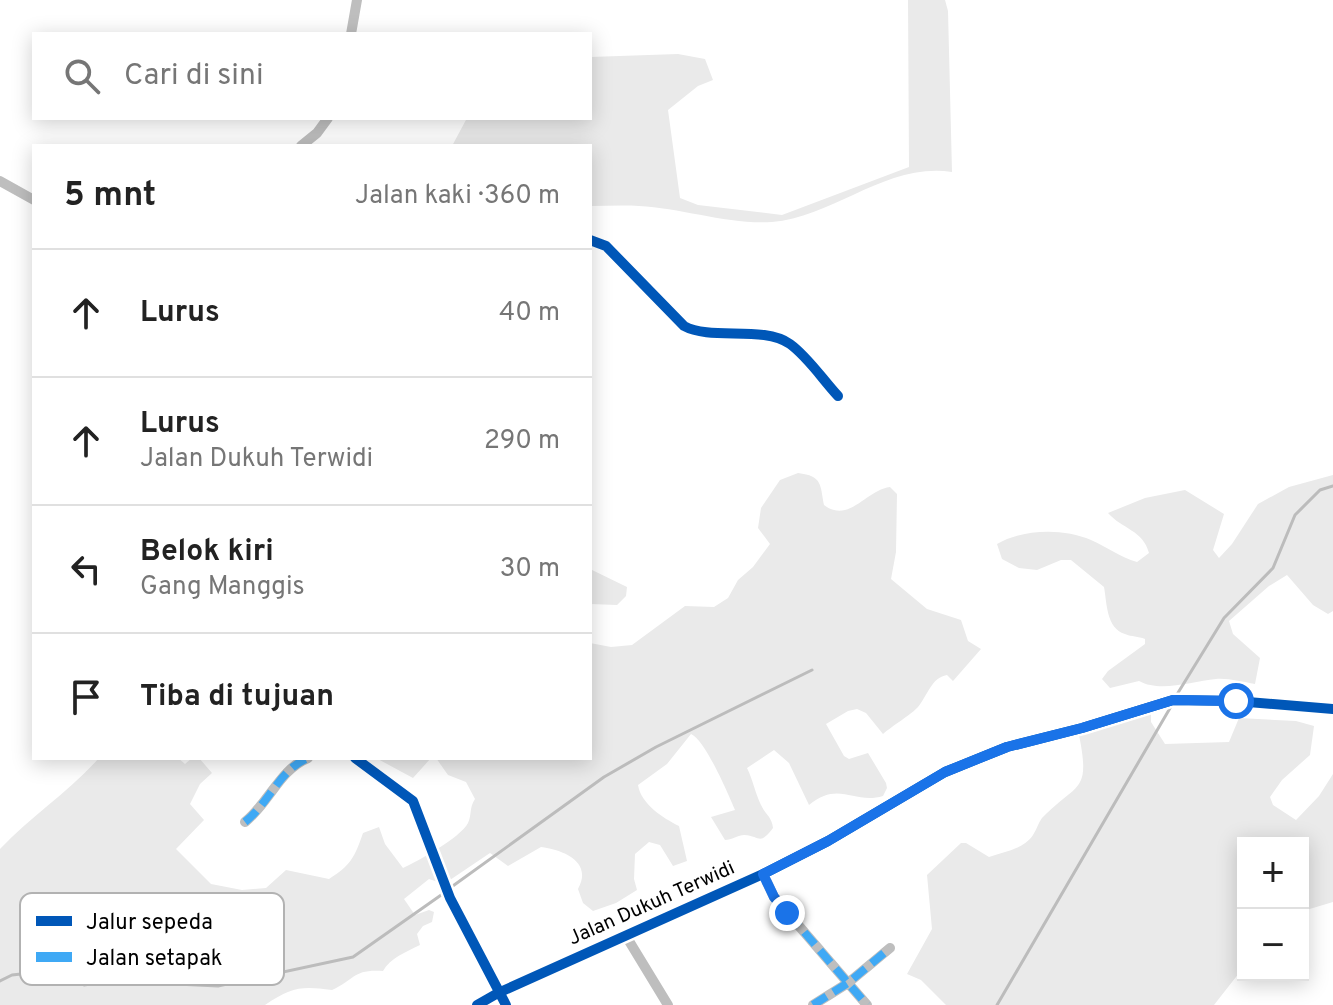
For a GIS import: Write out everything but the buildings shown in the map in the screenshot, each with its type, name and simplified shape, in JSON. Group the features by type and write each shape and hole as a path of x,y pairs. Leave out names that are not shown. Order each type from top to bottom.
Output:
{"street":[{"path":"351,32 357,0"},
{"path":"303,144 327,120"},
{"path":"0,181 32,199"},
{"path":"592,241 606,246 684,326 695,331 759,335 790,344 838,396"},
{"name":"Jalan Dukuh Terwidi","path":"477,1005 763,874 828,841 945,772 1007,747 1176,700 1236,701 1333,709"},
{"path":"245,822 257,812 292,765 303,760"},
{"path":"358,760 413,801 450,898 506,1005"},
{"path":"763,874 774,897 867,1005"},
{"path":"626,936 668,1005"},
{"path":"813,1005 848,983 890,948"}],"shaded area":[{"path":"908,0 945,0 948,11 952,172 928,171 905,175 795,218 756,222 655,207 592,206 592,144 453,144 466,120 592,120 592,57 678,54 705,59 713,80 698,86 668,110 680,198 698,205 782,215 909,167"},
{"path":"798,473 812,476 821,487 824,505 841,511 890,487 897,494 896,552 891,579 927,609 961,620 968,641 981,649 953,681 947,675 937,680 918,707 883,734 866,713 857,709 826,724 844,756 849,759 868,753 886,783 883,796 863,798 829,794 809,805 789,763 774,750 747,768 773,828 760,839 744,835 725,840 711,817 735,810 709,756 691,734 667,764 638,785 648,804 679,826 687,861 673,866 660,845 649,842 635,854 637,890 616,903 593,911 583,903 578,889 582,871 567,854 541,847 508,866 490,853 444,884 429,879 404,899 415,915 429,910 434,912 432,922 423,926 417,934 420,945 394,959 383,971 360,973 332,990 297,989 265,1005 0,1005 0,849 97,760 180,760 185,764 190,760 201,760 212,773 200,784 190,804 204,820 176,849 211,884 242,890 266,888 286,870 329,879 351,860 363,833 379,827 385,844 403,868 448,842 464,829 469,820 475,799 466,782 448,775 437,760 592,760 592,643 611,647 632,645 685,606 714,607 728,598 738,580 753,567 770,544 758,528 761,508 780,480"},
{"path":"1333,475 1333,611 1328,614 1313,605 1287,575 1269,586 1229,621 1233,634 1260,658 1255,684 1221,679 1157,686 1139,681 1110,688 1102,679 1108,671 1145,644 1145,639 1125,634 1114,626 1108,614 1104,587 1071,560 1061,560 1037,570 1019,568 1002,559 997,544 1031,533 1068,533 1091,540 1137,562 1149,553 1146,545 1137,534 1108,513 1145,498 1185,490 1224,514 1213,550 1219,558 1258,504 1289,487"},
{"path":"592,570 627,587 626,596 617,605 592,604"},
{"path":"1151,709 1151,722 1165,744 1229,742 1239,718 1296,721 1314,726 1310,755 1282,780 1270,797 1273,805 1296,820 1319,796 1333,774 1333,902 1309,909 1309,837 1237,837 1237,976 1214,1005 946,1005 921,980 907,974 932,929 927,875 961,843 989,857 1029,840 1042,818 1082,778 1079,735"},
{"path":"380,760 429,760 413,778"}],"waterway":[{"path":"1176,696 1224,618 1273,568 1295,515 1320,490 1333,486"},
{"path":"450,888 604,777 656,747 812,670"},
{"path":"997,1005 1173,703"},
{"path":"284,972 353,957 444,893"},
{"path":"0,981 20,974"},
{"path":"197,985 223,985"}],"marked path":[{"path":"245,822 282,778 304,760"},
{"path":"763,874 774,897 867,1005"},
{"path":"813,1005 848,983 890,948"}],"cycle path":[{"path":"592,241 606,246 684,326 708,332 779,338 803,355 838,396"},
{"path":"477,1005 763,874 828,841 945,772 1007,747 1173,700 1236,701 1333,709"},
{"path":"358,760 413,801 450,898 506,1005"}],"route":[{"path":"787,913 774,897 763,874 828,841 945,772 1007,747 1173,700 1236,701"}]}
